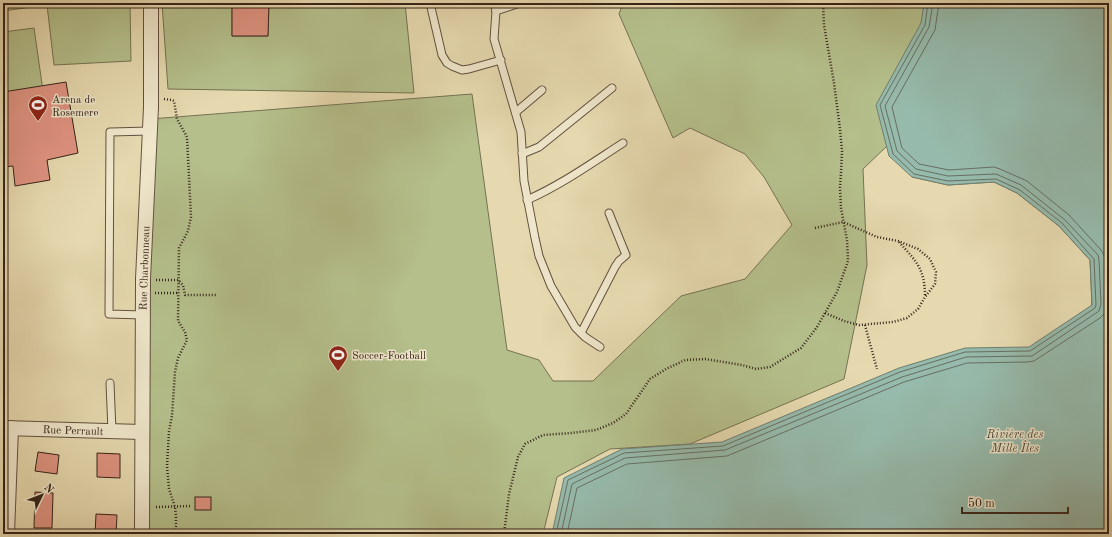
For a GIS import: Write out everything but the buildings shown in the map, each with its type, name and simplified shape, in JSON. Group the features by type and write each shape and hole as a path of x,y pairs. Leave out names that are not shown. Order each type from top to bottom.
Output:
{"street":[{"name":"Rue Charbonneau","path":"142,534 143,286 151,107 151,3"},
{"name":"Rue Perrault","path":"7,428 142,432"},
{"path":"7,428 7,534"}],"lane":[{"path":"430,3 442,55 447,63 462,70 501,60"},
{"path":"494,3 496,11 494,39 521,132 524,181 534,238 539,256 546,276 570,318 581,333 600,347"},
{"path":"496,11 520,3"},
{"path":"522,154 535,150 612,88"},
{"path":"516,112 542,90"},
{"path":"143,315 109,314 110,132 150,131"},
{"path":"527,200 580,171 623,143"},
{"path":"581,333 615,267 626,254 609,213"},
{"path":"110,383 112,431"}],"path":[{"path":"504,534 509,494 518,457 525,444 543,435 596,430 613,423 626,414 650,380 666,368 685,360 705,359 742,365 756,369 770,367 801,348 817,327 836,292 848,260 847,240 841,208 840,187 842,151 840,129 824,25 823,3"},
{"path":"160,99 174,101 177,119 187,137 191,217 188,231 179,248 178,321 185,332 187,340 178,358 175,372 172,416 169,432 167,466 169,489 175,507 176,522 173,534"},
{"path":"815,228 843,222 853,228 877,237 898,241 918,248 930,259 936,272 935,284 918,309 907,318 893,322 859,325 825,313"},
{"path":"898,241 921,269 925,281 925,297"},
{"path":"143,286 178,280"},
{"path":"178,280 183,285 185,294 217,295"},
{"path":"143,286 178,293"},
{"path":"865,324 877,369"},
{"path":"142,507 191,506"}],"green space":[{"path":"3,3 130,3 131,61 54,65 47,5 3,11"},
{"path":"162,3 232,3 232,36 268,36 269,3 405,3 414,93 168,89"},
{"path":"623,3 1109,3 1092,305 1090,260 1059,226 1017,193 994,182 948,185 912,177 887,146 863,169 867,265 844,379 690,444 610,449 557,477 543,534 142,534 150,119 472,94 507,350 539,360 553,381 593,381 681,296 745,279 792,225 764,177 745,154 690,128 673,138 619,14"},
{"path":"34,28 44,98 3,103 3,32"}],"water":[{"name":"Rivière des Mille Îles","path":"924,3 1109,3 1109,534 552,534 564,478 622,449 722,442 899,368 965,348 1029,347 1092,305 1090,260 1059,226 1017,193 994,182 948,185 912,177 889,156 876,105 921,23"}],"place":[{"name":"Arena de Rosemere","path":"38,122"},
{"name":"Soccer-Football","path":"338,372"}]}
